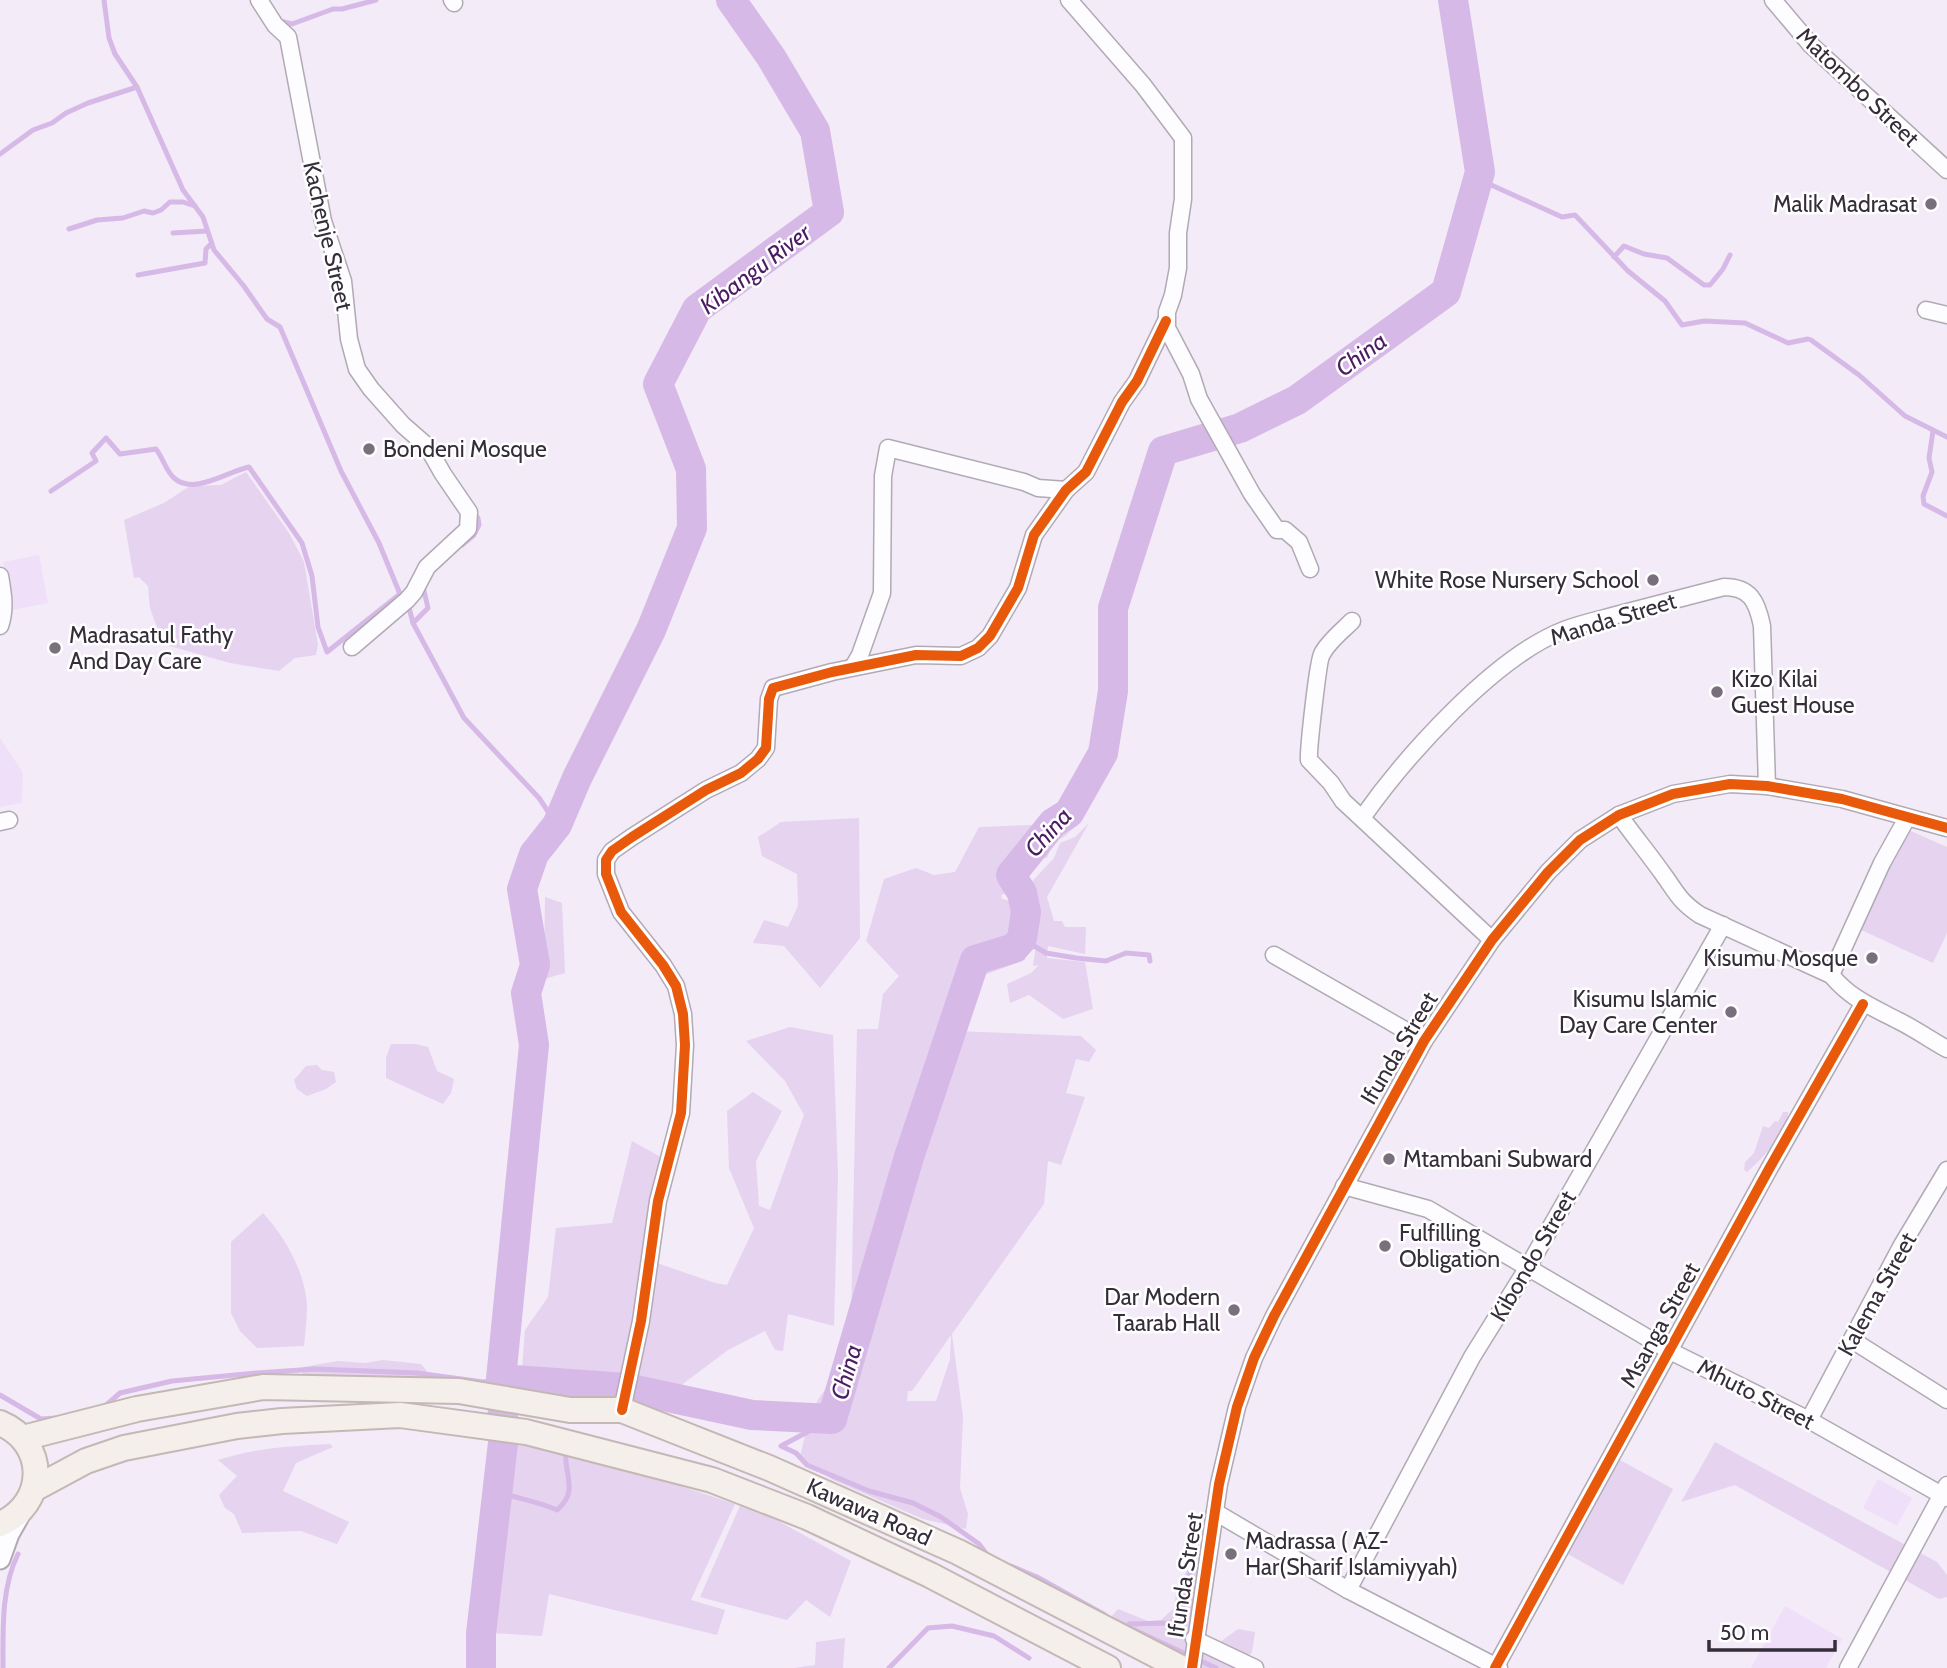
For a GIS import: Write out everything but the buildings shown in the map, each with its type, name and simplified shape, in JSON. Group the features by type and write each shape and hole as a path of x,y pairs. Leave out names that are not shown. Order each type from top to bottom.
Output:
{"main road":[{"name":"Kawawa Road","path":"23,1438 137,1409 263,1387 445,1391 570,1410 622,1410 769,1468 958,1552 1181,1668"},
{"name":"Kawawa Road","path":"0,1524 11,1520 28,1500 86,1461 111,1452 237,1426 282,1421 400,1415 477,1425 526,1432 712,1480 807,1517 930,1575 1108,1668"},
{"path":"0,1423 23,1438 35,1462 28,1500"}],"street":[{"name":"Kachenje Street","path":"259,0 275,25 288,37 313,178 323,221 343,281 349,339 357,369 388,408 427,446 469,512 468,530 427,567 407,600 352,647"},
{"path":"622,1410 641,1321 658,1201 681,1113 684,1045 683,1014 676,986 621,912 606,874 606,860 612,851 632,837 706,790 741,773 758,759 766,748 769,699 774,688 853,667 916,655 961,656 978,648 990,636 1018,588 1034,535 1066,490 1086,472 1122,402 1137,381 1166,321 1178,268 1178,233 1183,199 1183,138 1143,85 1069,0"},
{"name":"Matombo Street","path":"1773,0 1811,45 1947,170"},
{"path":"1926,310 1947,315"},
{"path":"1166,321 1191,374 1199,399 1252,494 1277,530 1285,530 1299,542 1310,569"},
{"path":"853,667 860,655 882,593 884,476 888,448 1024,482 1038,488 1066,490"},
{"path":"0,576 4,596 4,615 0,625"},
{"name":"Manda Street","path":"1362,818 1405,765 1485,680 1537,643 1576,626 1724,587 1738,587 1746,592 1758,608 1762,625 1767,786"},
{"path":"1352,621 1323,652 1318,662 1309,760 1343,801 1492,940"},
{"name":"Ifunda Street","path":"1192,1668 1195,1658 1194,1639 1219,1484 1237,1407 1254,1358 1423,1041 1492,940 1548,872 1580,840 1619,815 1672,794 1730,784 1767,786 1842,799 1947,828"},
{"path":"1619,815 1664,874 1675,894 1700,915 1831,975 1845,992 1863,1004 1947,1049"},
{"path":"1831,975 1882,863 1907,818"},
{"name":"Kibondo Street","path":"1348,1590 1472,1357 1528,1267 1723,925"},
{"path":"1274,955 1423,1041"},
{"name":"Msanga Street","path":"1496,1667 1769,1169 1863,1004"},
{"name":"Kalema Street","path":"1809,1420 1902,1245 1947,1170"},
{"name":"Mhuto Street","path":"1344,1186 1427,1209 1670,1350 1945,1493"},
{"path":"1852,1340 1947,1400"},
{"path":"1848,1668 1945,1493"},
{"path":"0,1559 9,1534 28,1500"},
{"path":"1215,1512 1348,1590 1496,1667"},
{"path":"1194,1639 1255,1668"}],"shaded area":[{"path":"246,472 289,533 304,562 318,645 316,655 295,658 279,671 230,663 163,644 150,608 148,586 139,577 134,578 124,520 164,503 190,486 221,485"},
{"path":"39,555 48,603 12,610 3,562"},
{"path":"0,738 23,773 22,803 0,807"},
{"path":"859,818 860,938 820,988 784,946 753,943 764,920 788,927 798,906 797,874 762,856 758,837 781,822"},
{"path":"1079,823 1053,843 1047,858 1015,854 1006,864 1012,882 1022,888 1001,895 1002,899 1022,903 1029,919 1025,960 984,975 957,1031 1081,1036 1096,1050 1089,1062 1076,1059 1066,1093 1085,1097 1061,1165 1048,1161 1044,1204 952,1334 963,1417 960,1488 968,1514 966,1529 923,1519 833,1480 800,1457 814,1407 828,1387 850,1369 857,1029 878,1029 883,994 899,976 866,941 884,879 916,868 934,875 955,872 979,827","holes":["951,1335 950,1359 936,1401 907,1401 908,1391 912,1391"]},
{"path":"1089,823 1047,897 1054,921 1062,921 1065,927 1086,927 1085,954 1048,946 1047,958 1085,962 1093,1009 1063,1019 1029,995 1010,1003 1007,984 1031,973 1039,965 1033,966 1039,925 1024,890 1054,858 1060,843 1075,837"},
{"path":"1904,828 1947,847 1947,933 1933,963 1859,929"},
{"path":"545,897 562,903 565,973 544,979"},
{"path":"790,1027 833,1035 838,1175 834,1326 788,1314 783,1351 775,1350 765,1331 728,1350 676,1389 572,1393 522,1369 525,1330 548,1297 556,1228 612,1223 632,1141 668,1161 654,1262 727,1285 754,1228 729,1168 727,1111 753,1092 782,1111 756,1161 759,1206 770,1210 804,1115 785,1081 746,1041"},
{"path":"391,1044 428,1047 437,1071 454,1079 451,1093 443,1104 386,1078 386,1058"},
{"path":"317,1065 322,1070 334,1072 336,1082 307,1096 297,1089 294,1080 306,1066"},
{"path":"1783,1112 1788,1112 1787,1127 1781,1130 1762,1158 1747,1172 1744,1170 1745,1162 1754,1153 1763,1126 1769,1128 1775,1121 1778,1122"},
{"path":"263,1213 286,1244 303,1281 307,1307 304,1346 257,1348 240,1331 231,1313 231,1242"},
{"path":"383,1360 421,1364 430,1375 422,1384 303,1379 303,1367 338,1361 365,1363"},
{"path":"507,1429 735,1504 691,1600 725,1610 717,1635 549,1594 542,1636 491,1633"},
{"path":"1715,1442 1937,1562 1947,1575 1947,1597 1939,1599 1735,1485 1681,1502"},
{"path":"330,1444 333,1447 296,1463 283,1491 349,1522 337,1544 301,1531 242,1533 234,1514 225,1508 219,1495 237,1476 218,1460 259,1450"},
{"path":"1618,1459 1673,1489 1623,1585 1566,1553"},
{"path":"1878,1479 1912,1498 1897,1526 1863,1508"},
{"path":"742,1501 851,1561 830,1617 806,1600 787,1620 700,1597"},
{"path":"1188,1569 1211,1573 1210,1603 1196,1629 1216,1645 1238,1629 1255,1632 1252,1652 1239,1665 1230,1660 1234,1668 1189,1668 1141,1632 1115,1627 1112,1616 1118,1609 1148,1621 1161,1620 1174,1608 1177,1587"},
{"path":"1785,1606 1842,1639 1826,1668 1751,1668"},
{"path":"845,1638 843,1668 795,1668 815,1665 816,1642"}],"waterway":[{"path":"104,0 109,38 115,54 137,87 183,190 203,217 214,250 267,319 280,327 341,471 379,543 400,594 407,600 413,623 464,718 539,798 557,825"},
{"path":"280,21 292,24 333,9 376,0"},
{"name":"Kibangu River","path":"481,1668 481,1634 504,1434 501,1379 534,1045 526,993 535,965 522,889 534,854 557,825 577,778 651,630 692,528 691,469 658,384 697,309 829,212 815,131 771,57 731,0"},
{"name":"China","path":"501,1379 626,1388 752,1415 832,1419 909,1157 975,960 1014,948 1022,939 1026,912 1022,893 1011,875 1053,823 1069,813 1103,753 1113,691 1113,608 1163,451 1240,428 1297,400 1446,292 1480,172 1453,0"},
{"path":"0,154 33,130 52,123 66,113 137,87"},
{"path":"1478,179 1562,217 1575,215 1628,271 1665,301 1682,325 1704,321 1745,323 1788,343 1808,339"},
{"path":"69,229 97,220 123,218 144,211 153,213 170,202 195,206"},
{"path":"173,233 207,231"},
{"path":"138,275 205,263 206,249 211,244"},
{"path":"1614,257 1624,246 1644,254 1667,258 1704,285 1710,285 1730,255"},
{"path":"1811,340 1859,375 1905,416 1947,437"},
{"path":"1933,431 1929,458 1932,472 1923,496 1924,504 1947,516"},
{"path":"51,491 96,461 92,453 106,438 120,454 156,449 171,475 182,483 211,481 249,467 302,543 312,576 318,627 327,652 400,594"},
{"path":"462,545 474,535 479,525 478,518 472,512"},
{"path":"413,623 428,608 423,587"},
{"path":"1022,939 1046,953 1106,961 1126,953 1149,955 1150,961"},
{"path":"104,1407 120,1393 172,1381 257,1373 315,1369 417,1373 483,1382 501,1379"},
{"path":"0,1395 41,1419 57,1418"},
{"path":"832,1419 781,1446 796,1453 807,1465 869,1491 913,1503 941,1517 979,1544 989,1557"},
{"path":"499,1492 557,1510 568,1496 566,1449"},
{"path":"3,1668 6,1595 12,1567 18,1554"},
{"path":"1011,1566 1037,1577 1105,1615"},
{"path":"1129,1624 1171,1623 1182,1610 1190,1572"},
{"path":"1113,1620 1216,1668"},
{"path":"889,1668 928,1628 952,1626 994,1636 1029,1658"}],"cycle path":[{"path":"622,1410 641,1321 658,1201 681,1113 685,1045 683,1014 676,986 621,912 606,874 606,860 612,851 632,837 706,790 741,773 758,759 766,748 769,699 773,688 832,672 916,655 961,656 978,648 990,636 1018,588 1034,535 1066,490 1086,472 1122,402 1137,381 1166,321"},
{"path":"1192,1668 1219,1484 1237,1407 1254,1358 1274,1316 1424,1041 1492,940 1548,872 1580,840 1619,815 1673,794 1730,784 1767,786 1842,799 1947,828"},
{"path":"1495,1668 1769,1169 1863,1004"}],"place":[{"name":"Malik Madrasat","path":"1931,204"},
{"name":"Bondeni Mosque","path":"369,449"},
{"name":"White Rose Nursery School","path":"1653,580"},
{"name":"Madrasatul Fathy And Day Care","path":"55,648"},
{"name":"Kizo Kilai Guest House","path":"1717,692"},
{"name":"Kisumu Mosque","path":"1872,958"},
{"name":"Kisumu Islamic Day Care Center","path":"1731,1012"},
{"name":"Mtambani Subward","path":"1389,1159"},
{"name":"Fulfilling Obligation","path":"1385,1246"},
{"name":"Dar Modern Taarab Hall","path":"1234,1310"},
{"name":"Madrassa ( AZ- Har(Sharif Islamiyyah)","path":"1231,1554"}]}
